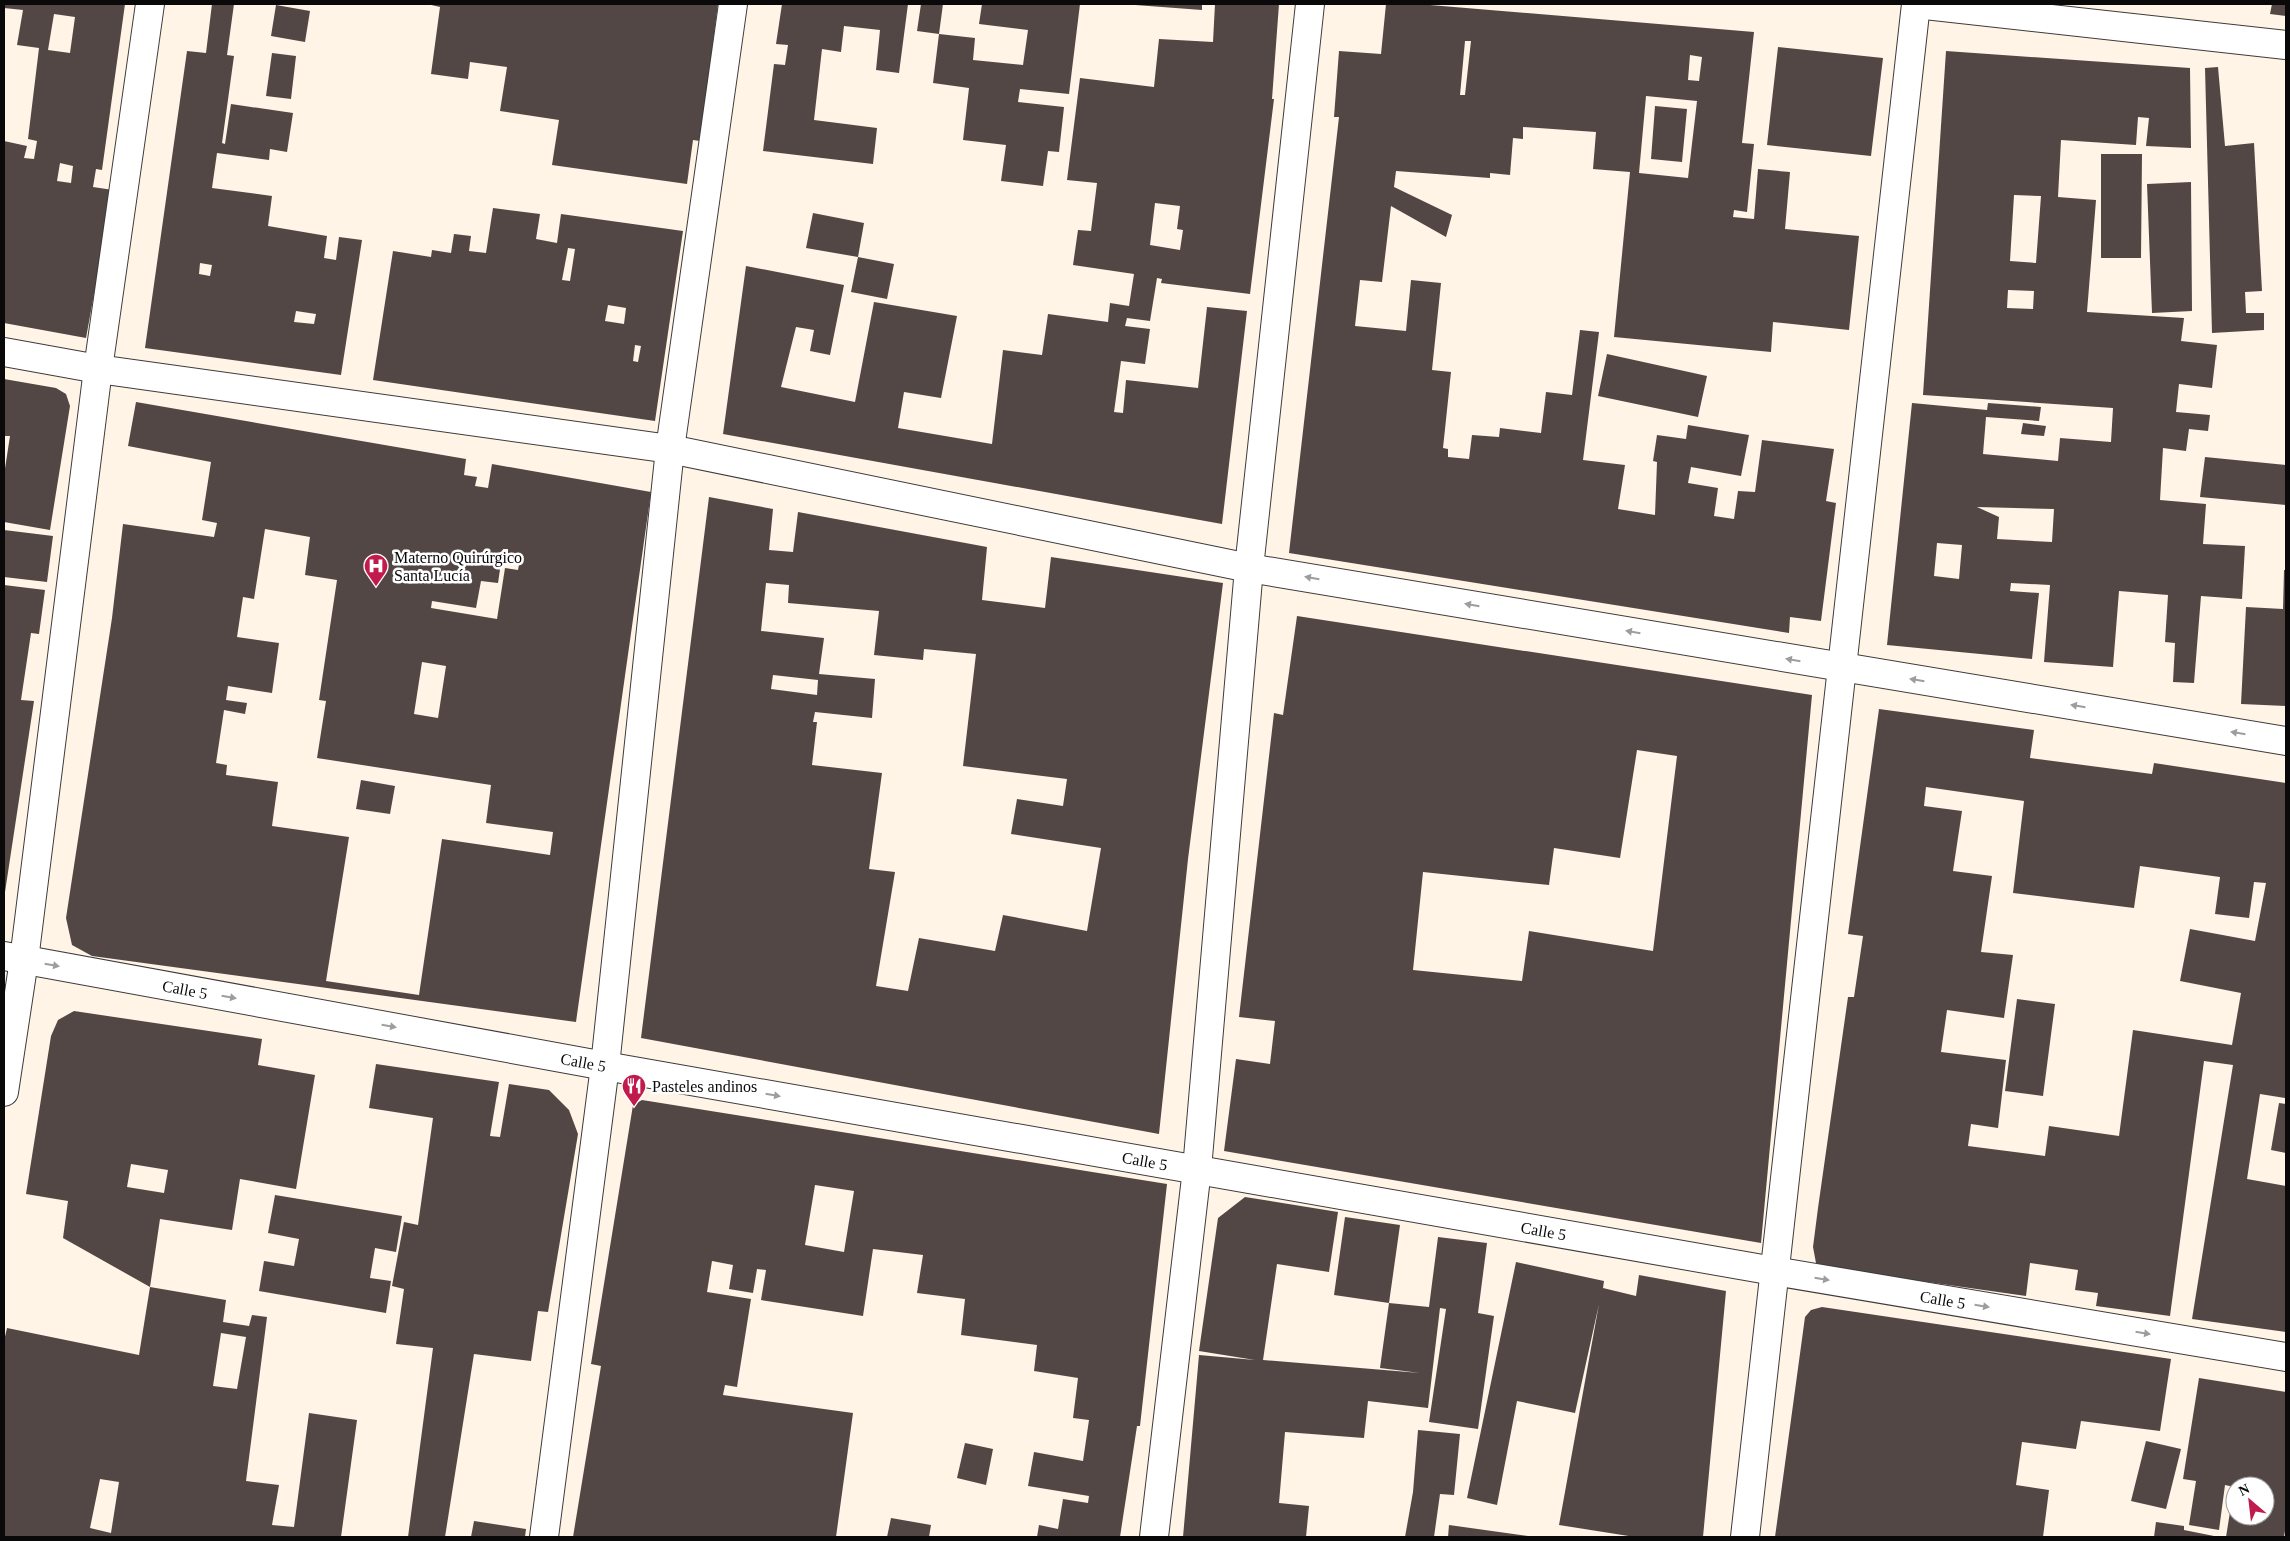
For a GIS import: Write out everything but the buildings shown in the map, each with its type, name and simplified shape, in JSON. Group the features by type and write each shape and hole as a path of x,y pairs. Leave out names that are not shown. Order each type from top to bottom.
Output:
{"street":[{"path":"4,1092 14,958 150,4"},
{"path":"544,1537 605,1066 670,449 733,4"},
{"path":"1154,1537 1196,1169 1249,568 1310,4"},
{"path":"1745,1537 1916,4 2286,45"},
{"path":"4,352 98,369 670,449 1249,568 2286,741"},
{"name":"Calle 5","path":"14,958 605,1066 1774,1271 2286,1357"}],"place":[{"name":"Materno Quirúrgico Santa Lucía","path":"376,587"},
{"name":"Pasteles andinos","path":"634,1107"}]}
